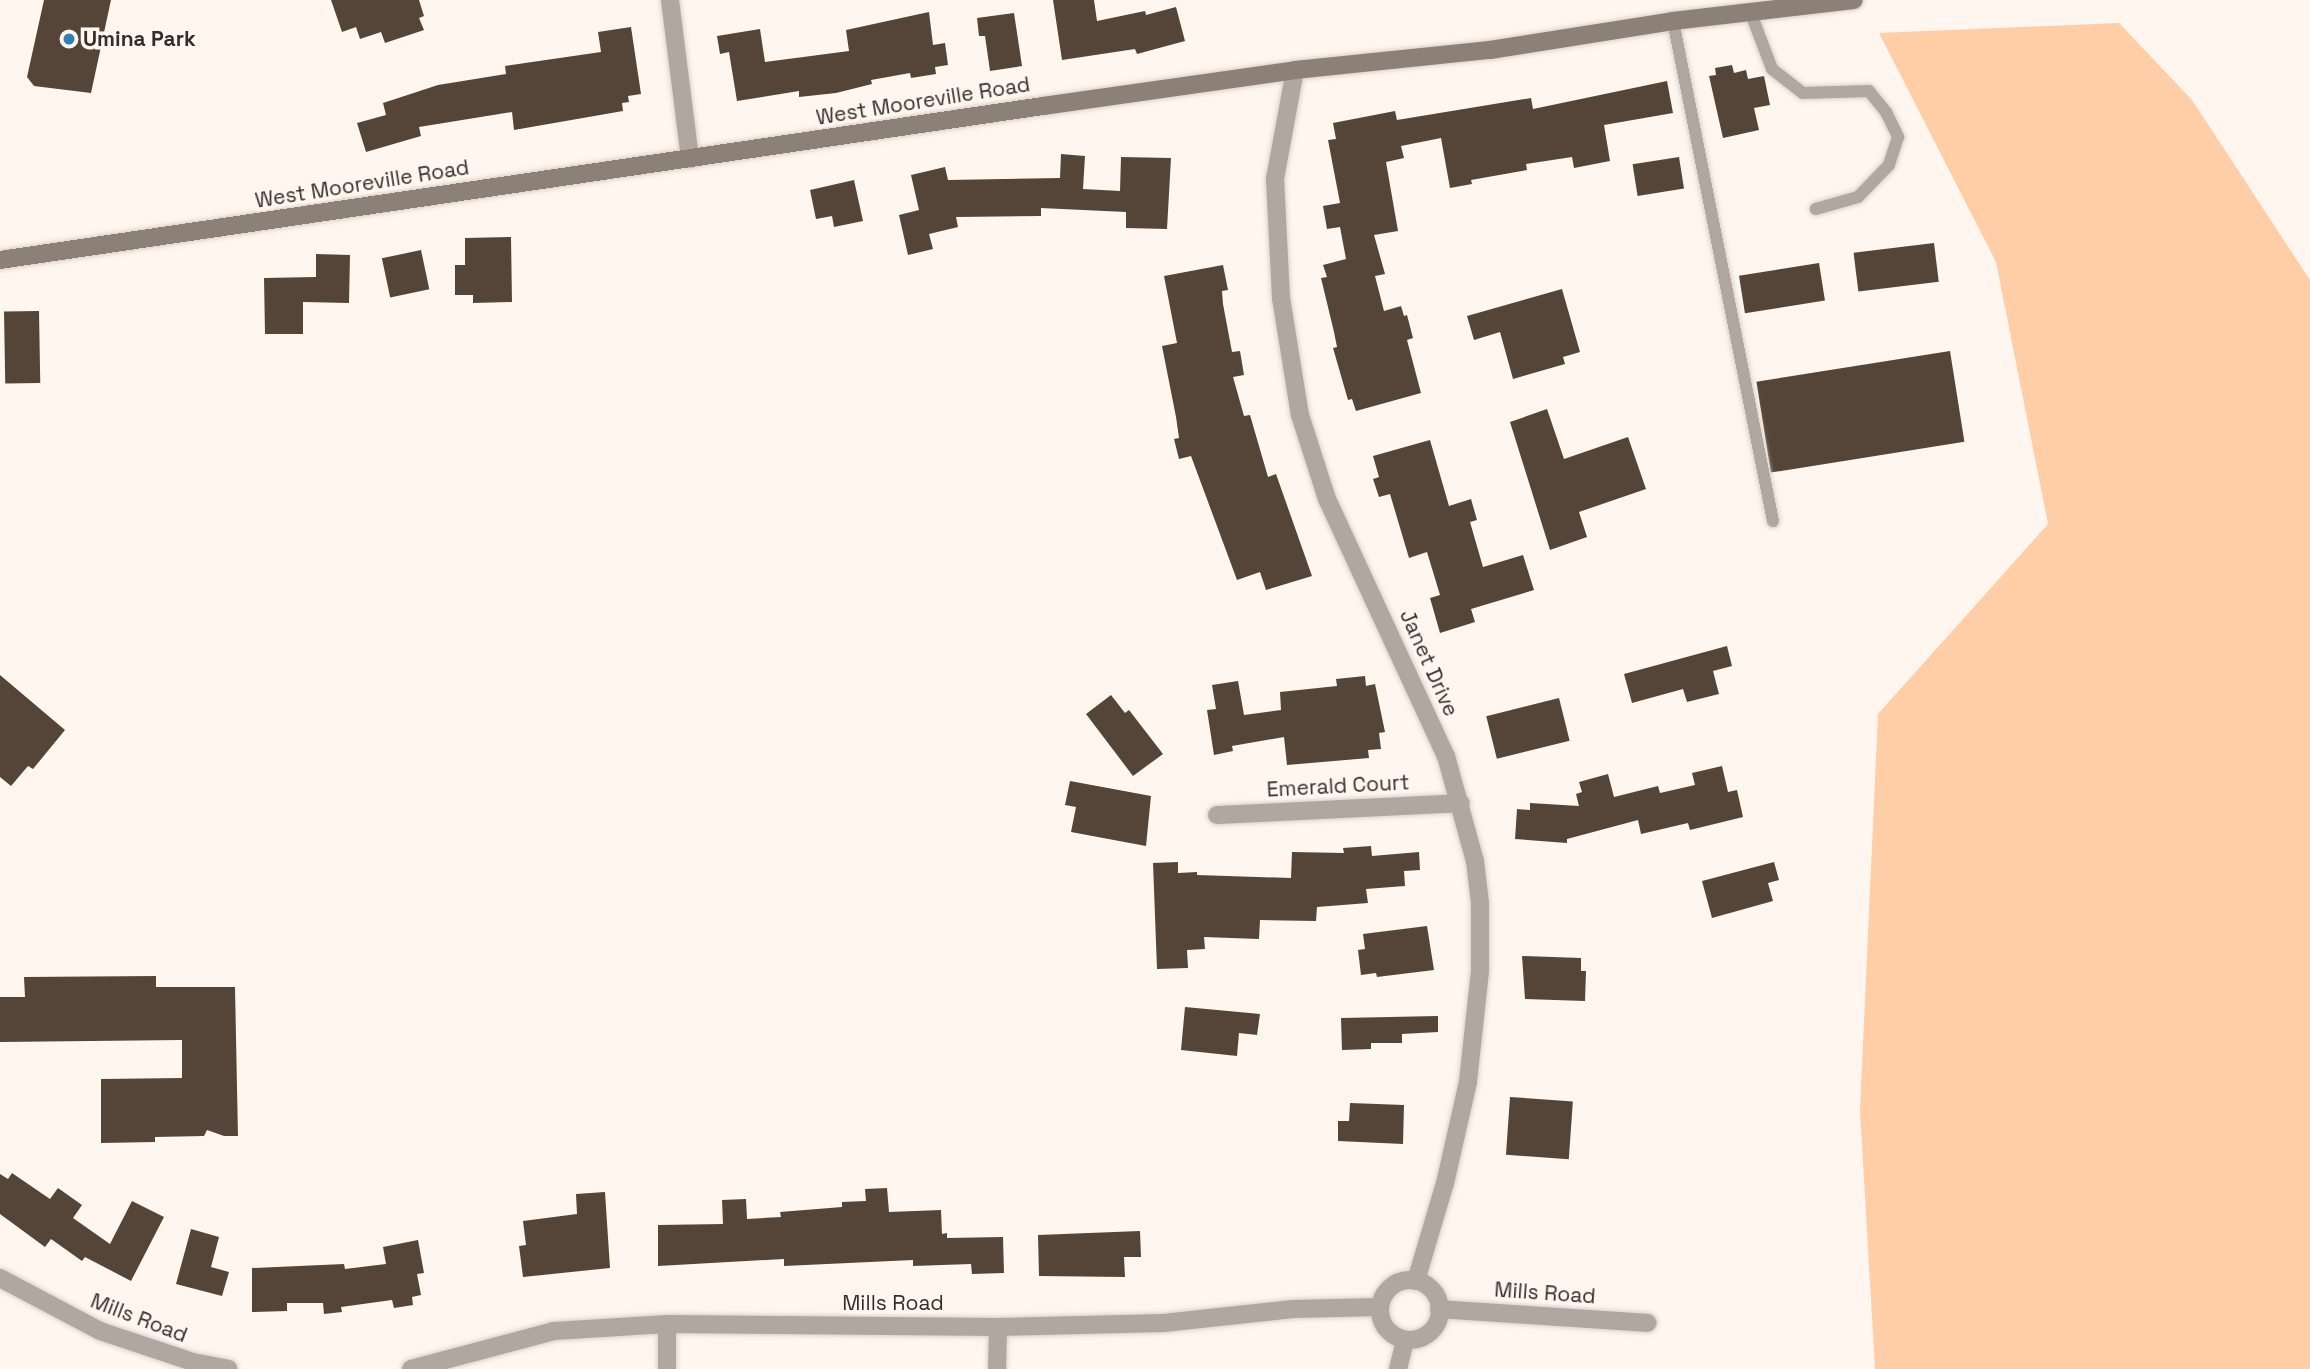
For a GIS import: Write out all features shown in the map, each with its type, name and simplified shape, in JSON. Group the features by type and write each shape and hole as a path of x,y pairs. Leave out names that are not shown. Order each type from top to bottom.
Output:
{"main road":[{"name":"West Mooreville Road","path":"0,260 1295,71 1490,50 1673,21 1749,5 1854,0"}],"street":[{"path":"670,0 690,159"},
{"name":"Janet Drive","path":"1295,71 1275,179 1281,298 1300,415 1327,499 1405,662 1446,756 1475,861 1480,903 1480,971 1468,1082 1445,1183 1416,1281"},
{"name":"Emerald Court","path":"1217,815 1461,803"},
{"name":"Mills Road","path":"0,1278 100,1331 193,1362 228,1369"},
{"path":"1416,1281 1433,1291 1439,1309 1435,1326 1429,1332 1422,1337 1405,1340 1388,1332 1380,1316 1380,1307 1382,1297 1396,1283 1416,1281"},
{"name":"Mills Road","path":"411,1369 554,1331 667,1324 998,1327 1164,1322 1293,1309 1380,1307"},
{"name":"Mills Road","path":"1439,1309 1648,1323"},
{"path":"667,1324 667,1369"},
{"path":"997,1369 998,1327"},
{"path":"1398,1369 1405,1340"}],"lane":[{"path":"1749,5 1772,69 1803,93 1869,91 1886,113 1898,137 1889,165 1858,197 1816,209"},
{"path":"1673,21 1773,521"}],"shaded area":[{"path":"2119,23 2192,100 2310,280 2310,1369 1875,1369 1860,1110 1878,714 2048,524 1996,262 1879,33"}],"building":[{"name":"Umina Park","path":"44,0 111,0 91,93 34,86 27,77"},
{"path":"331,0 419,0 424,16 419,18 424,30 385,43 381,32 360,39 356,27 342,32"},
{"path":"1053,0 1094,0 1097,21 1145,11 1146,15 1176,7 1185,41 1137,54 1135,49 1062,60"},
{"path":"929,12 933,45 945,43 948,65 935,67 936,74 911,78 910,73 871,80 872,84 836,93 799,97 799,91 737,101 729,52 720,54 717,36 760,29 765,62 849,51 846,30"},
{"path":"1014,13 1022,66 990,71 985,36 979,36 977,18"},
{"path":"631,27 641,94 628,96 629,102 622,103 623,111 514,130 512,112 419,127 421,136 366,152 357,123 386,115 383,103 438,85 506,74 505,66 601,52 598,32"},
{"path":"1732,65 1734,73 1746,70 1748,79 1764,76 1770,105 1754,108 1759,130 1723,138 1709,76 1716,75 1715,68"},
{"path":"1667,81 1673,113 1604,125 1610,161 1574,168 1572,157 1526,164 1527,170 1471,180 1472,184 1450,188 1441,138 1401,146 1404,158 1386,162 1398,231 1374,235 1385,274 1375,276 1384,311 1401,306 1404,316 1407,315 1413,338 1407,340 1421,393 1356,411 1352,399 1348,400 1333,348 1337,347 1321,278 1327,277 1323,265 1346,259 1340,227 1327,229 1323,206 1340,203 1328,140 1336,139 1333,123 1395,111 1397,120 1531,98 1533,109"},
{"path":"1061,154 1085,156 1083,189 1120,191 1121,157 1171,158 1167,229 1126,228 1126,212 1041,208 1041,216 956,217 958,227 929,234 933,249 908,255 899,215 919,210 911,175 945,167 948,180 1060,178"},
{"path":"1679,157 1684,189 1638,196 1633,164"},
{"path":"854,180 863,221 834,227 832,216 816,219 810,190"},
{"path":"511,237 512,302 473,303 473,295 455,295 455,265 465,265 465,238"},
{"path":"1934,243 1939,282 1858,292 1854,253"},
{"path":"421,250 429,289 390,297 382,258"},
{"path":"316,254 350,255 349,303 303,302 303,334 265,334 264,278 316,277"},
{"path":"1819,263 1825,301 1745,313 1739,276"},
{"path":"1223,265 1228,290 1222,291 1223,304 1232,352 1240,351 1244,375 1233,377 1244,416 1250,415 1268,477 1276,474 1312,576 1266,590 1260,572 1237,580 1191,456 1179,459 1174,439 1179,438 1162,346 1177,343 1164,276"},
{"path":"1562,289 1580,352 1563,357 1565,364 1513,379 1500,332 1474,340 1467,316"},
{"path":"39,311 40,383 5,384 4,312"},
{"path":"1950,351 1964,442 1771,473 1756,382"},
{"path":"1547,409 1564,459 1628,437 1646,489 1579,512 1587,537 1550,550 1510,422"},
{"path":"1430,440 1449,506 1471,499 1477,520 1470,522 1483,567 1523,555 1534,590 1471,609 1475,622 1440,633 1430,598 1440,595 1427,552 1409,558 1390,494 1379,497 1373,479 1379,477 1373,456"},
{"path":"1727,646 1732,666 1713,671 1719,694 1687,702 1683,689 1632,703 1624,674"},
{"path":"0,675 65,730 33,769 28,766 11,786 0,777"},
{"path":"1365,676 1366,686 1375,684 1385,732 1379,733 1381,749 1368,750 1369,758 1287,765 1284,737 1232,746 1233,751 1214,755 1207,710 1216,709 1212,685 1238,681 1244,715 1281,710 1280,692 1337,686 1336,679"},
{"path":"1111,695 1125,713 1129,710 1163,754 1133,776 1086,714"},
{"path":"1559,698 1570,741 1497,759 1486,716"},
{"path":"1722,766 1728,792 1737,790 1743,817 1690,830 1688,823 1641,834 1638,820 1567,839 1567,843 1515,839 1517,809 1530,810 1530,803 1579,806 1576,794 1582,792 1579,782 1608,774 1614,797 1658,786 1660,793 1695,785 1692,773"},
{"path":"1070,781 1151,796 1146,846 1071,832 1076,807 1065,805"},
{"path":"1371,846 1372,856 1419,852 1420,870 1404,871 1405,886 1366,889 1368,903 1317,907 1316,921 1260,920 1259,939 1204,937 1205,949 1187,950 1188,968 1157,969 1153,863 1178,862 1178,873 1291,878 1292,852 1344,853 1343,848"},
{"path":"1774,862 1779,880 1768,883 1773,901 1712,918 1702,881"},
{"path":"1427,926 1434,970 1377,977 1376,973 1361,975 1358,950 1365,949 1363,934"},
{"path":"1522,956 1581,958 1581,971 1586,971 1585,1001 1525,999"},
{"path":"156,976 156,987 235,987 238,1136 224,1136 207,1130 204,1136 155,1137 155,1142 101,1143 101,1079 182,1078 182,1040 0,1042 0,997 25,997 24,977"},
{"path":"1185,1007 1260,1014 1257,1035 1239,1033 1237,1056 1181,1050"},
{"path":"1438,1016 1438,1032 1402,1034 1402,1043 1371,1043 1371,1049 1342,1050 1341,1018"},
{"path":"1510,1097 1573,1101 1569,1159 1506,1155"},
{"path":"1350,1103 1404,1105 1403,1144 1338,1141 1338,1121 1349,1121"},
{"path":"12,1173 50,1199 58,1188 82,1205 73,1218 110,1244 132,1201 164,1217 131,1281 85,1257 82,1261 51,1239 45,1247 0,1214 0,1174 8,1179"},
{"path":"887,1188 889,1212 941,1210 942,1234 947,1233 947,1238 1003,1237 1004,1273 972,1274 971,1264 913,1266 913,1260 784,1266 784,1259 658,1266 658,1225 723,1224 722,1200 746,1199 747,1219 781,1217 780,1212 842,1207 842,1202 866,1201 865,1189"},
{"path":"605,1192 610,1268 523,1277 519,1246 526,1245 523,1221 577,1214 576,1194"},
{"path":"191,1229 219,1237 211,1267 229,1272 222,1296 176,1284"},
{"path":"1140,1231 1141,1257 1124,1257 1125,1277 1039,1276 1038,1235"},
{"path":"418,1240 424,1273 417,1274 421,1295 412,1297 413,1305 394,1308 392,1300 341,1307 342,1312 324,1314 323,1303 287,1303 287,1311 252,1312 252,1268 344,1264 345,1269 386,1264 383,1247"}],"place":[{"name":"Umina Park","path":"69,39"}]}
